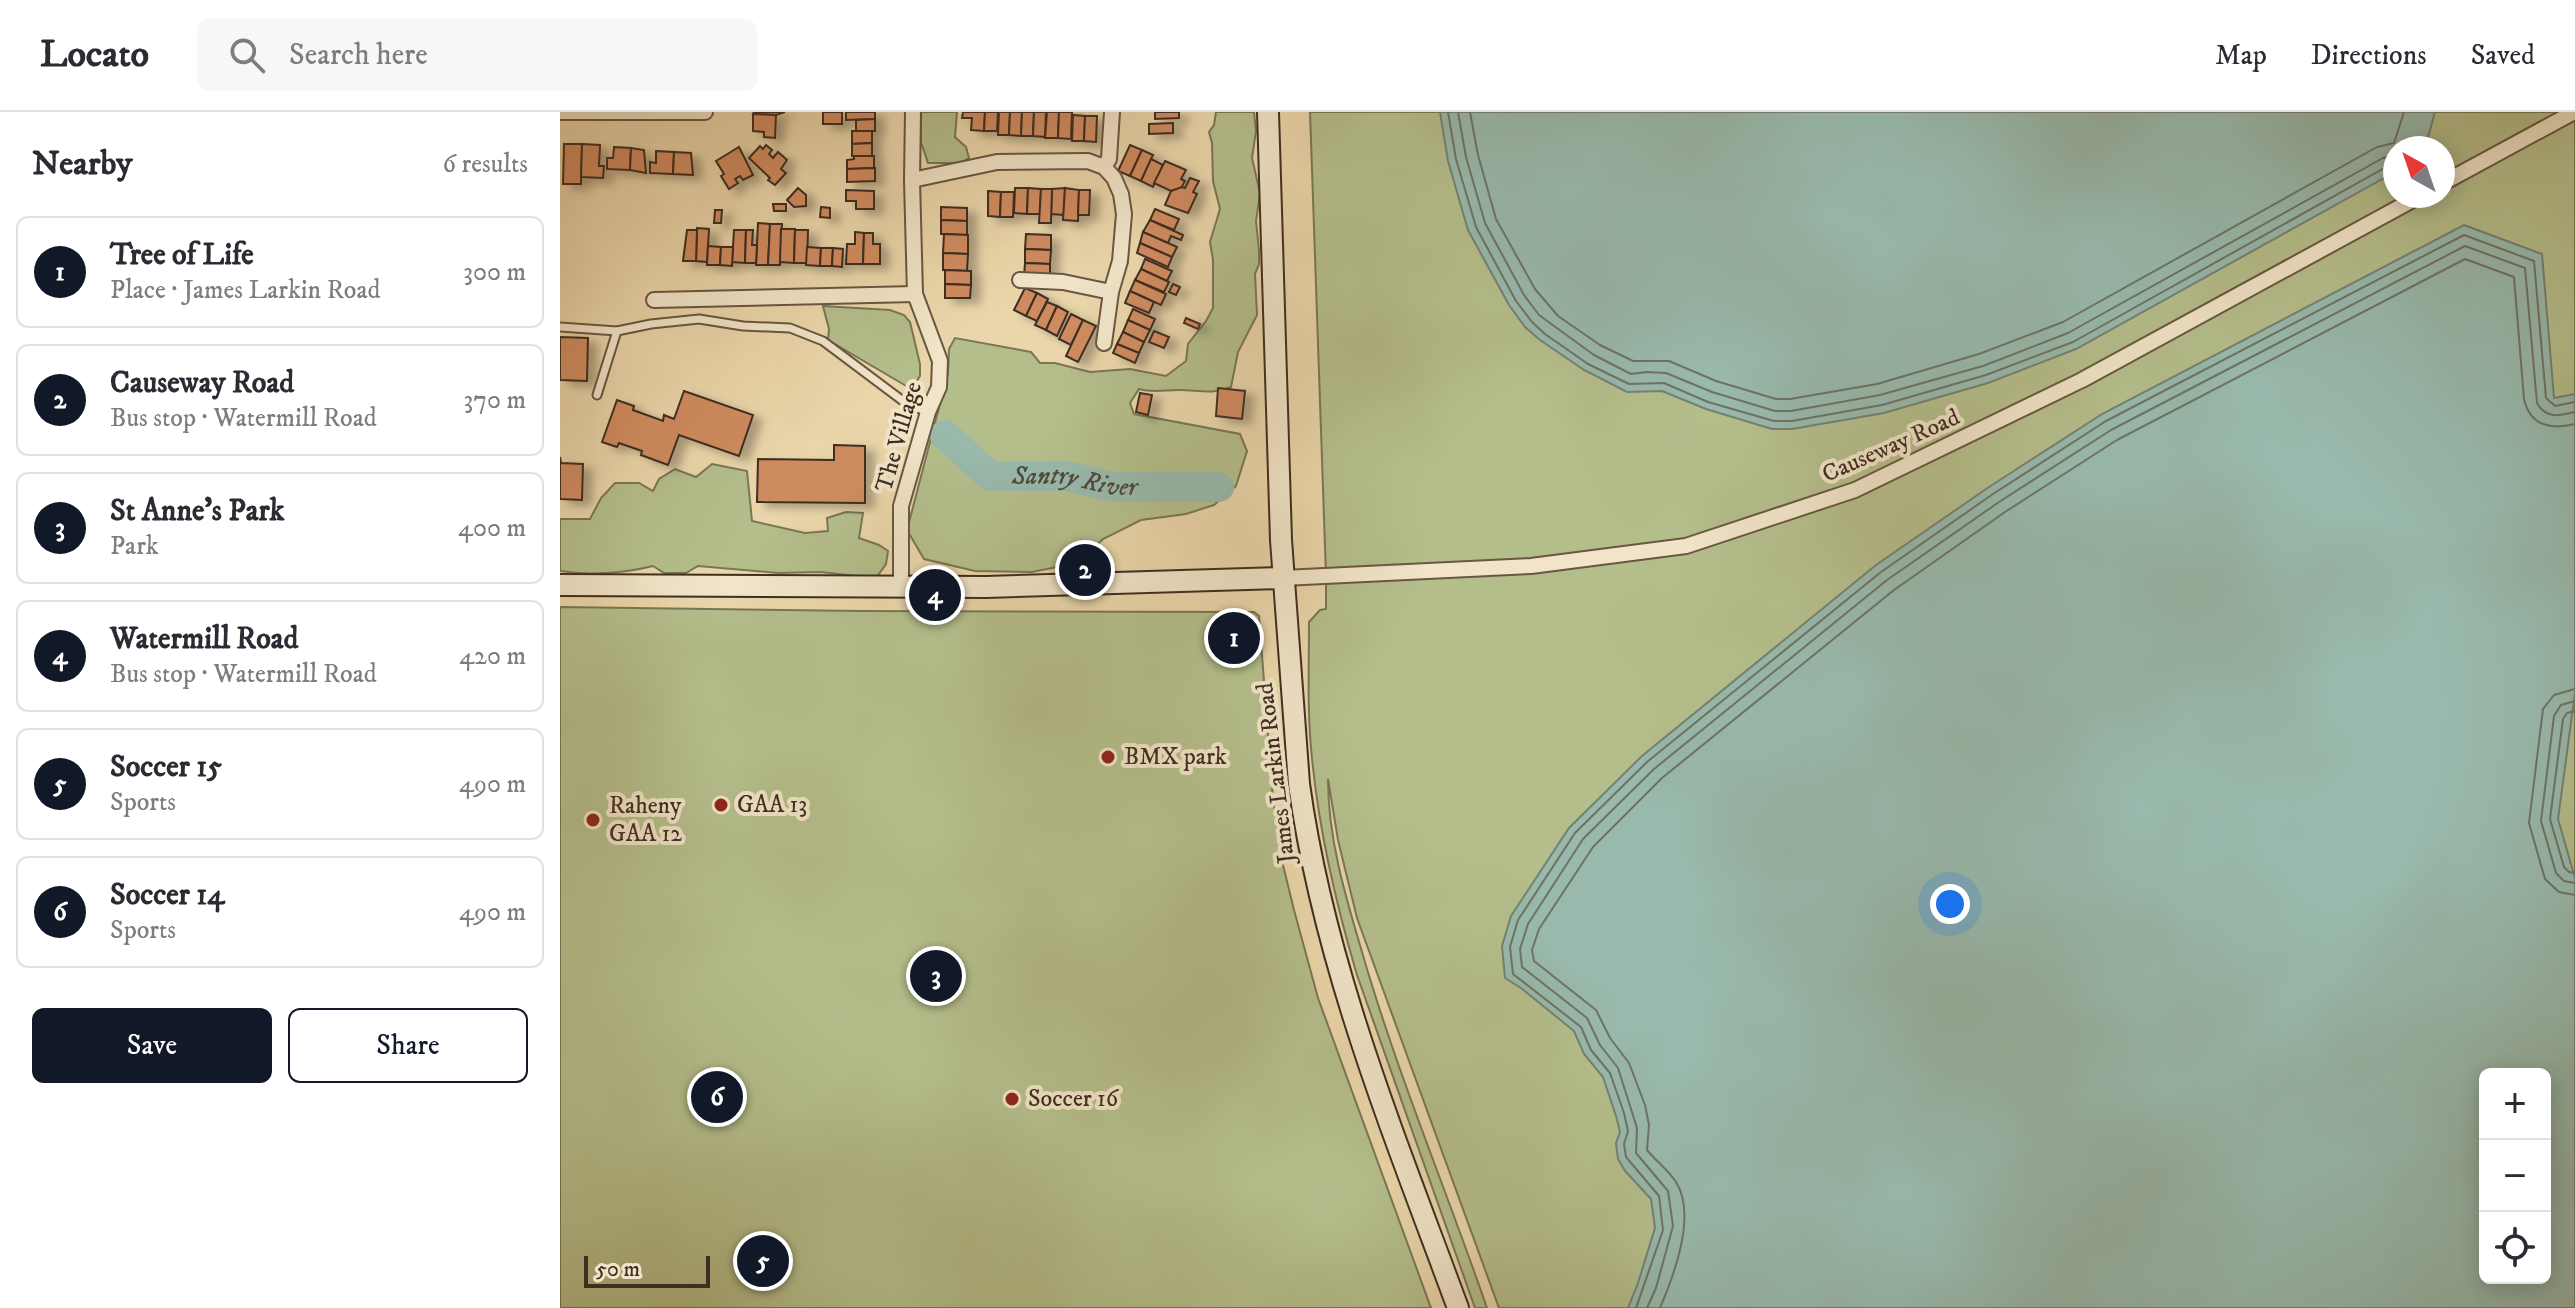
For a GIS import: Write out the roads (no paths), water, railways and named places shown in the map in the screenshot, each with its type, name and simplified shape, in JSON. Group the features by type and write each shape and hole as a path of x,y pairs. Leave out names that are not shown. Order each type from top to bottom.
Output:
{"main road":[{"name":"James Larkin Road","path":"1268,112 1283,578 1299,784 1307,837 1324,919 1338,967 1393,1133 1458,1308"},
{"path":"560,585 901,587 1283,578"}],"street":[{"path":"560,112 705,112"},
{"name":"The Village","path":"901,587 901,506 928,412 939,387 940,361 915,294 913,112"},
{"path":"1104,167 1109,159 1112,112"},
{"path":"2455,176 2574,112"},
{"path":"912,180 997,162 1088,161 1104,167 1114,178 1121,194 1124,214 1120,261 1111,292 1104,343"},
{"name":"Causeway Road","path":"1283,578 1531,566 1686,546 1855,490 2082,380 2398,208"},
{"path":"1020,280 1063,282 1111,292"},
{"path":"654,300 915,294"}],"lane":[{"path":"560,327 617,331 699,319 743,326 790,328 823,341 907,404 928,412"},
{"path":"597,395 617,331"}],"water":[{"path":"1440,112 2435,112 2428,136 2383,136 2383,179 2076,349 1988,383 1884,413 1792,429 1772,429 1706,409 1662,391 1627,392 1584,370 1540,340 1525,327 1509,305 1468,230 1448,161"},
{"path":"2464,225 2542,254 2554,398 2575,394 2575,693 2558,819 2575,878 2575,1308 1628,1308 1655,1228 1651,1199 1618,1159 1616,1143 1620,1132 1603,1077 1584,1054 1574,1031 1505,978 1502,946 1511,916 1569,828 1642,756 1876,565 2102,414"}],"waterway":[{"name":"Santry River","path":"945,435 990,476 1066,476 1114,487 1219,487"}],"place":[{"name":"Causeway Road","path":"1085,570"},
{"name":"Watermill Road","path":"935,595"},
{"name":"Tree of Life","path":"1234,638"},
{"name":"BMX park","path":"1108,757"},
{"name":"GAA 13","path":"721,805"},
{"name":"Raheny GAA 12","path":"593,820"},
{"name":"St Anne's Park","path":"936,976"},
{"name":"Soccer 14","path":"717,1097"},
{"name":"Soccer 16","path":"1012,1099"},
{"name":"Soccer 15","path":"763,1261"}]}
